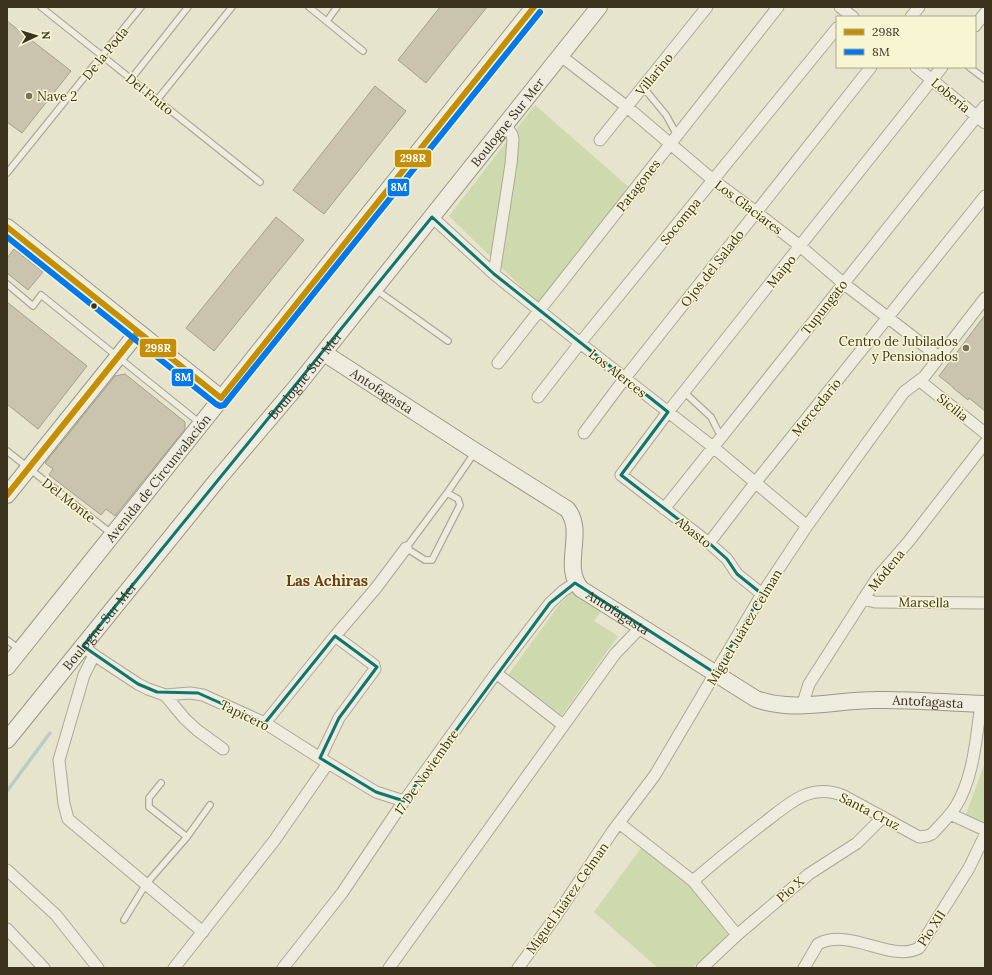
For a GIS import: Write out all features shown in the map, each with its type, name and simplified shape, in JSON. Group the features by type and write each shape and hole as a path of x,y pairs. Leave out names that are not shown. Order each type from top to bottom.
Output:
{"street":[{"name":"Avenida de Circunvalación","path":"7,666 534,7"},
{"name":"Boulogne Sur Mer","path":"7,740 89,650 218,480 324,353 599,7"},
{"name":"Villarino","path":"600,140 707,7"},
{"name":"Patagones","path":"498,363 778,7"},
{"path":"912,16 919,7"},
{"path":"976,25 985,13"},
{"name":"Socompa","path":"538,397 580,343 836,29"},
{"name":"Los Glaciares","path":"561,56 627,107 673,139 713,180 800,246 843,283 939,357"},
{"name":"Ojos del Salado","path":"584,433 625,378 870,68"},
{"name":"Lobería","path":"917,68 981,120"},
{"name":"Maipo","path":"621,475 668,412 941,68"},
{"name":"Tupungato","path":"664,509 843,283 981,120 985,106"},
{"path":"494,274 510,172 513,139 505,124"},
{"name":"Mercedario","path":"709,543 755,483 985,196"},
{"name":"Los Alerces","path":"432,217 494,274 713,448 807,526"},
{"path":"7,227 221,398"},
{"name":"Miguel Juárez Celman","path":"518,968 619,823 667,758 762,594 807,526 904,392 920,381 985,298"},
{"path":"7,495 138,332"},
{"name":"Antofagasta","path":"324,353 567,510 572,515 574,524 572,568 575,583 581,589 756,699 774,704 802,706 875,700 983,704"},
{"name":"Sicilia","path":"920,381 985,433"},
{"name":"Módena","path":"802,706 809,684 877,578 909,541 985,443"},
{"name":"Abasto","path":"621,475 709,543 727,560 736,574 762,594"},
{"path":"265,723 376,588 406,548"},
{"name":"17 De Noviembre","path":"286,967 342,893 404,801 496,674 550,603 563,591 575,583"},
{"name":"Marsella","path":"863,599 876,602 985,603"},
{"path":"389,968 563,724 615,654 641,627"},
{"path":"174,968 274,841 324,761 339,718 375,669 374,665 335,636"},
{"path":"89,650 84,675 60,754 59,774 63,786 68,819 203,932"},
{"name":"Tapicero","path":"89,650 138,684 165,695 198,693 265,723 376,792 404,801"},
{"path":"496,674 563,724"},
{"path":"165,695 185,719 223,749"},
{"name":"Santa Cruz","path":"693,881 727,851 793,801 806,795 820,792 837,793 919,837 932,834 956,807 969,774 983,704"},
{"path":"950,814 985,830"},
{"name":"Pio X","path":"702,968 737,935 809,874 858,843 883,817"},
{"path":"619,823 693,881 737,935"},
{"name":"Pio XII","path":"804,968 818,944 832,940 850,940 901,952 914,951 919,948 968,868 985,835"},
{"path":"7,870 56,915 98,968"},
{"path":"7,929 44,968"}],"lane":[{"name":"Del Fruto","path":"41,7 260,182"},
{"name":"De la Poda","path":"7,173 103,56 141,7"},
{"path":"131,79 188,7"},
{"path":"157,100 232,7"},
{"path":"309,7 363,51"},
{"path":"327,21 337,7"},
{"path":"970,68 985,79"},
{"path":"643,87 666,116 673,139"},
{"path":"7,284 33,306 41,296 201,424"},
{"path":"375,289 448,341"},
{"path":"684,392 711,417 718,431 723,436"},
{"name":"Del Monte","path":"7,451 28,469 113,534"},
{"path":"447,493 458,499 460,505 432,560 425,560 406,548 447,493 475,451"},
{"path":"7,640 20,650"},
{"path":"161,783 149,798 149,807 187,837"},
{"path":"124,920 146,884 187,837 210,805"}],"highlighted area":[{"path":"432,217 494,274 668,412 621,475 709,543 727,559 737,574 762,594 715,673 575,583 550,603 404,801 376,792 320,758 339,718 377,667 335,636 265,723 198,693 157,692 138,684 83,646"}],"green space":[{"path":"535,105 631,189 539,304 449,216"},
{"path":"573,591 603,609 594,621 618,636 562,715 508,675 559,605"},
{"path":"985,765 985,824 965,817"},
{"path":"641,848 692,888 729,936 692,968 658,968 594,912"}],"building":[{"path":"440,7 487,7 426,83 398,60"},
{"name":"Nave 2","path":"7,21 71,71 22,133 7,122"},
{"path":"375,86 406,111 324,214 293,190"},
{"path":"276,217 304,240 214,351 186,328"},
{"path":"14,249 43,272 28,290 7,273 7,258"},
{"path":"7,302 87,366 38,429 7,404"},
{"name":"Centro de Jubilados y Pensionados","path":"985,315 985,411 969,398 968,400 939,376"},
{"path":"125,374 185,422 185,429 115,516 106,509 101,515 49,475 53,469 45,463 115,376"}],"waterway":[{"path":"7,791 50,733"}],"transit line":[{"name":"298R","path":"7,227 221,398 534,7"},
{"name":"8M","path":"7,237 216,404 220,406 224,405 540,12"},
{"name":"298R","path":"7,495 138,332"}],"place":[{"name":"Nave 2","path":"29,96"},
{"name":"Centro de Jubilados y Pensionados","path":"966,348"}],"district":[{"name":"Las Achiras","path":"327,581"}]}
